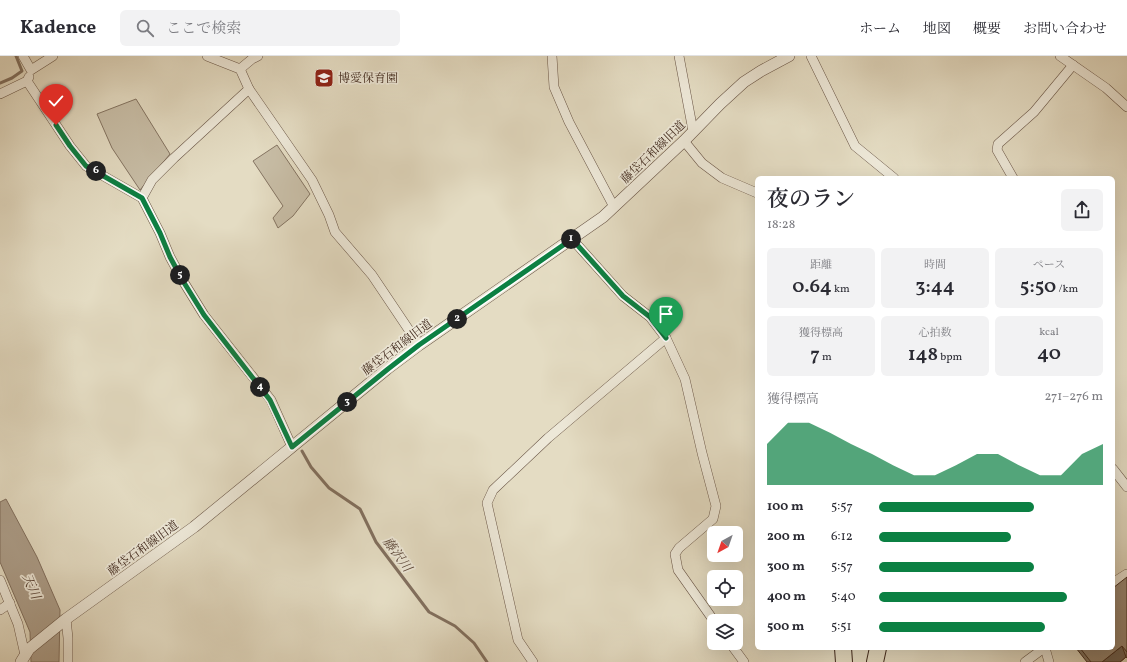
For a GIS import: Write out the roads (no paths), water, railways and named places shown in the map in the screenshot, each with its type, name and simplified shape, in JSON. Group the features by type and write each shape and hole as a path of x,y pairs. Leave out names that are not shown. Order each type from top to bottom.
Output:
{"highway":[{"path":"843,650 844,662"},
{"path":"875,662 878,650"}],"street":[{"path":"23,56 31,70"},
{"path":"0,94 27,81 31,70 53,56"},
{"path":"207,56 240,69 249,89 312,180 329,215 335,232 372,275 419,345"},
{"path":"240,69 252,58 258,56"},
{"path":"552,56 554,87 569,122 614,207"},
{"path":"679,56 693,131"},
{"name":"藤垈石和線旧道","path":"25,655 63,621 194,527 419,345 572,239 614,207 684,142 720,104 744,82 789,56"},
{"path":"811,56 855,146 892,176"},
{"path":"1060,56 1106,88 1127,106"},
{"path":"1012,176 997,150 998,144 1034,112 1073,65"},
{"path":"27,81 70,146 86,166 142,198 160,233 170,257 187,288 204,315 270,400 292,447"},
{"path":"142,198 152,180 249,89"},
{"path":"684,142 702,163 722,178 755,192"},
{"path":"572,239 623,296 650,317 666,338 685,379 716,506 713,519 675,554 678,570 709,614"},
{"path":"533,662 518,640 487,503 493,490 548,438 666,338"},
{"path":"1115,472 1127,487"},
{"path":"1115,583 1127,575"},
{"path":"0,580 18,624 25,655"},
{"path":"0,610 10,603"},
{"path":"63,621 68,638 68,662"},
{"path":"735,650 744,662"},
{"path":"1025,662 1041,650"},
{"path":"1045,650 1049,662"}],"water":[{"name":"天川","path":"6,499 37,557 60,610 59,662 31,662 30,632 0,562 0,502"}],"waterway":[{"path":"0,83 12,78 22,71 16,56"},
{"name":"藤沢川","path":"302,451 311,467 329,488 360,509 376,542 429,612 455,626 474,643 487,662"}],"place":[{"name":"博愛保育園","path":"324,78"}]}
